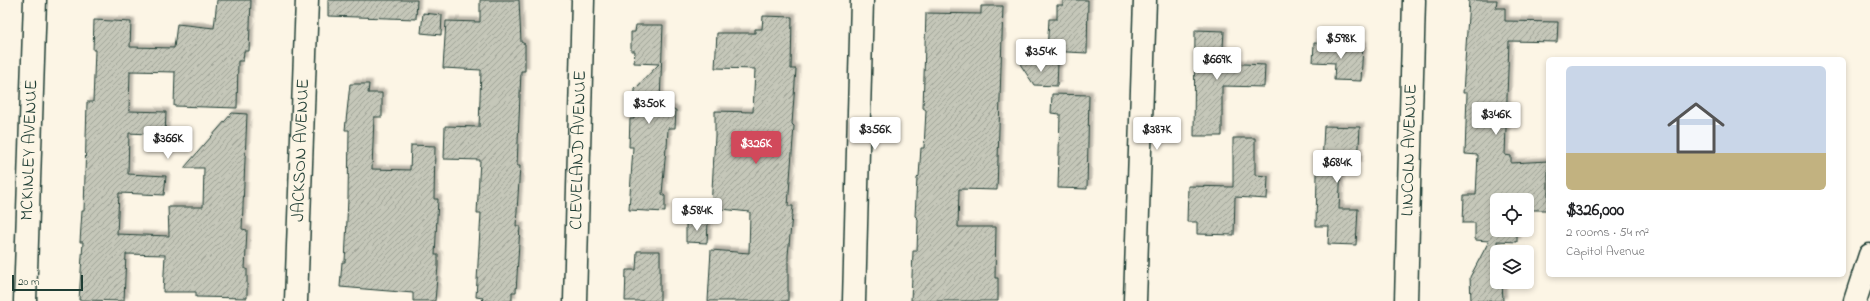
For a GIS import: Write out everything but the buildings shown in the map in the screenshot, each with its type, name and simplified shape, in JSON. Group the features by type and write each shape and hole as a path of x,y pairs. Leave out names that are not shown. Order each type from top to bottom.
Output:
{"street":[{"name":"MCKINLEY AVENUE","path":"25,301 35,0"},
{"name":"JACKSON AVENUE","path":"296,301 307,0"},
{"name":"CLEVELAND AVENUE","path":"575,301 583,0"},
{"path":"854,301 862,0"},
{"path":"1135,301 1144,0"},
{"name":"LINCOLN AVENUE","path":"1406,301 1414,0"},
{"path":"1855,301 1870,256"}]}
